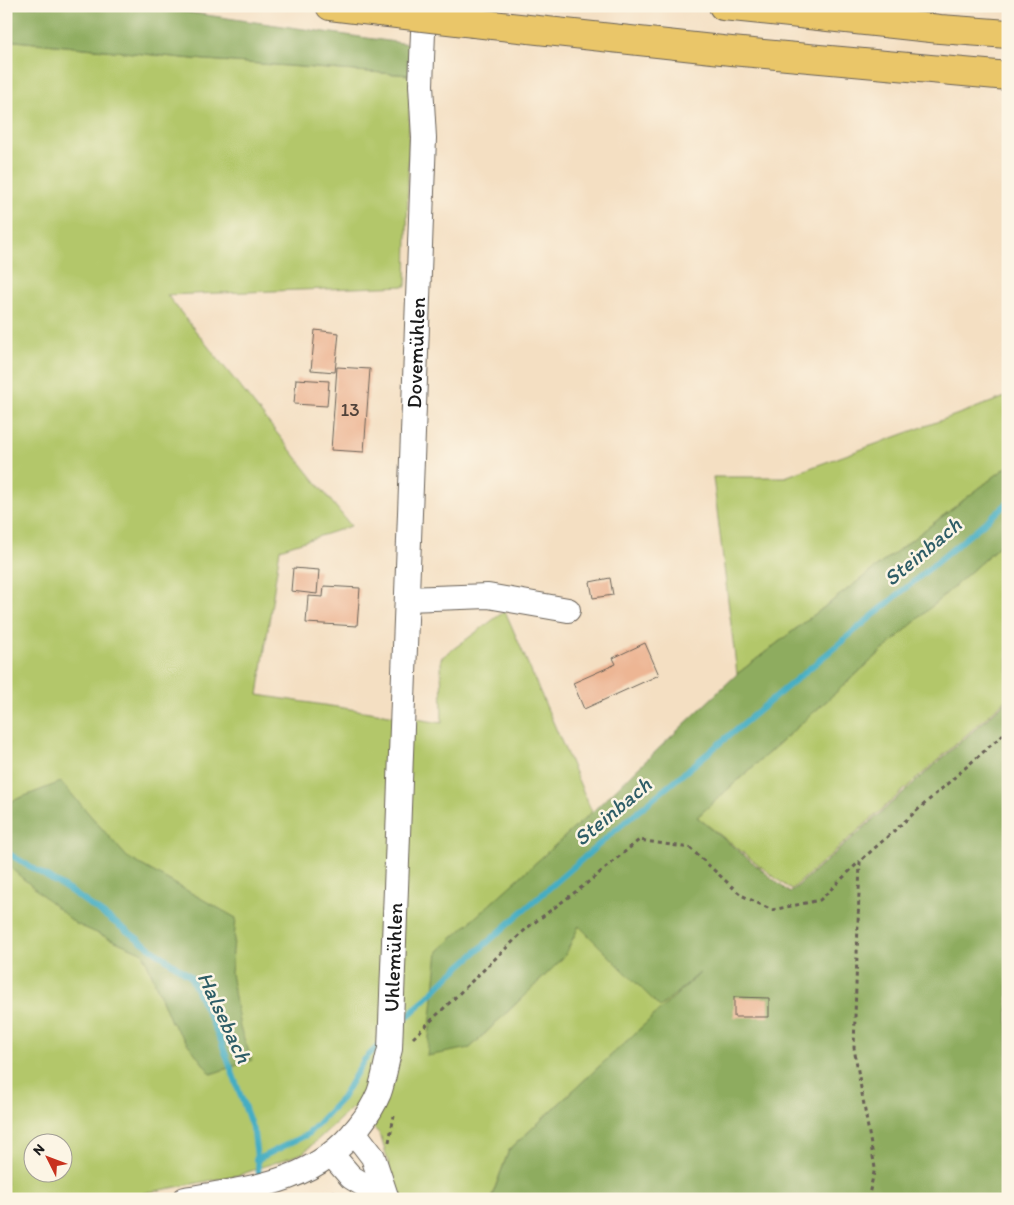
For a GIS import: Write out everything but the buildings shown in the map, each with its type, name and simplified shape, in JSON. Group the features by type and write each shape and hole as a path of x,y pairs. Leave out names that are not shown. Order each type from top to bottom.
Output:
{"highway":[{"path":"330,6 731,51 1008,76"},
{"path":"723,6 940,29 1008,34"}],"street":[{"name":"Dovemühlen","path":"403,700 424,138 421,85 424,6"},
{"path":"407,599 488,596 568,610"},
{"name":"Uhlemühlen","path":"185,1199 275,1182 306,1170 332,1155 344,1144 368,1114 379,1094 390,1045 392,1014 403,700"},
{"path":"354,1132 373,1157 387,1199"},
{"path":"332,1155 351,1177 387,1199"}],"path":[{"path":"390,1045 410,1040 527,928 586,884 639,840 690,848 741,895 772,910 820,900 860,861 1008,730"},
{"path":"860,861 854,1048 875,1168 868,1199"},
{"path":"303,1199 334,1193"}],"green space":[{"path":"6,6 143,6 409,44 410,75 193,59 6,40"},
{"path":"6,40 193,59 410,75 406,286 167,295 351,526 280,549 258,695 442,723 441,658 505,611 592,812 439,951 470,1048 565,955 579,926 660,1007 723,952 509,1150 491,1199 399,1199 380,1134 352,1108 303,1153 239,1175 114,1199 6,1199"},
{"path":"1008,396 1008,466 737,674 713,477 785,477"},
{"path":"1008,466 1008,538 697,817 790,893 1008,700 1008,1199 491,1199 509,1150 700,973 660,1007 579,926 565,955 470,1048 427,1056 438,951 592,812 737,674"},
{"path":"1008,538 1008,698 791,890 697,817"},
{"path":"61,782 127,857 236,918 231,973 240,1028 252,1060 211,1074 171,1022 143,953 76,924 6,864 6,820 12,801"}],"waterway":[{"name":"Steinbach","path":"398,1026 450,975 612,833 1008,503"},
{"name":"Halsebach","path":"6,852 72,892 190,976 221,1041 254,1133 262,1199"},
{"name":"Steinbach","path":"256,1160 308,1134 342,1098 364,1060 384,1040"}]}
